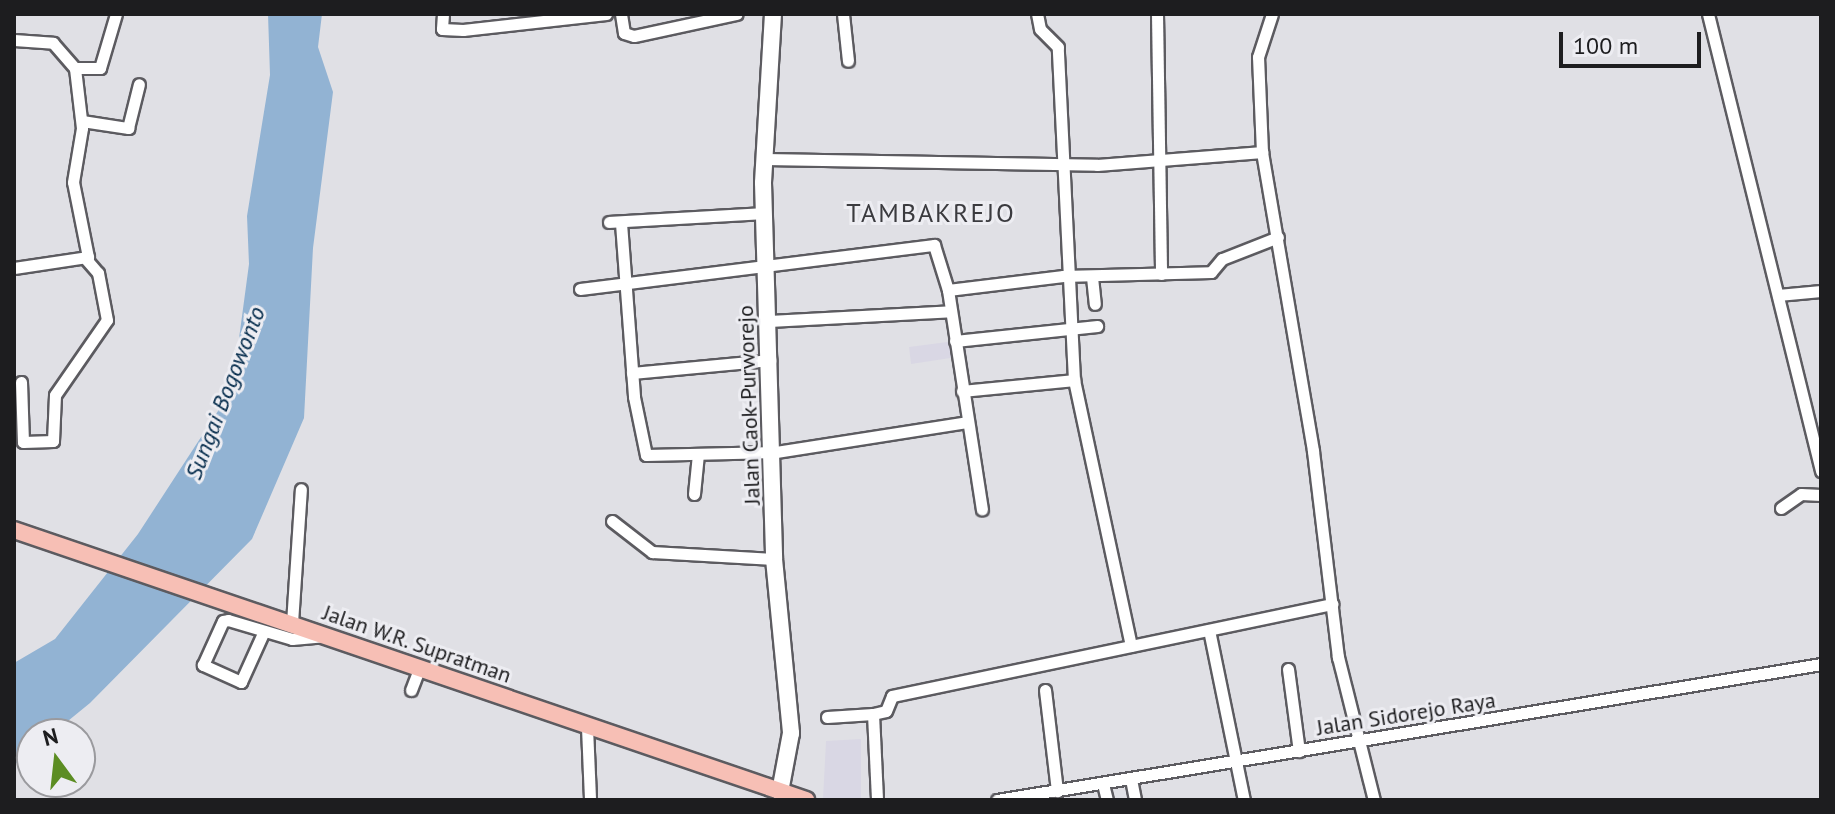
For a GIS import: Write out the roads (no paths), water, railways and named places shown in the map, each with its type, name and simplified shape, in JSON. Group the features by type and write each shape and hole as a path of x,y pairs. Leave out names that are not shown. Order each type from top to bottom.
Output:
{"main road":[{"name":"Jalan W.R. Supratman","path":"14,530 806,800"}],"street":[{"path":"75,68 103,67 116,14"},
{"path":"443,14 442,29 463,30 606,14"},
{"path":"621,14 624,33 634,36 712,16 737,14"},
{"name":"Jalan Caok-Purworejo","path":"773,14 764,213 776,452 774,559 791,733 780,792"},
{"path":"843,14 848,61"},
{"path":"1037,14 1040,29 1058,47 1063,276 1074,380 1131,646"},
{"path":"1157,14 1161,274"},
{"path":"1272,14 1258,57 1262,152 1278,237 1332,604 1356,743 1374,800"},
{"path":"1708,14 1819,451 1821,471"},
{"path":"14,40 53,43 75,68 82,121 73,182 86,259 102,289 105,329 60,384 53,441 18,443 21,382"},
{"path":"82,121 128,128 139,84"},
{"path":"765,159 1161,162 1262,152"},
{"path":"764,213 615,222 625,281 632,373 646,455 776,452 967,422"},
{"path":"948,290 1063,276 1211,272 1222,259 1278,237"},
{"path":"580,289 934,245 948,290 982,509"},
{"path":"14,268 86,259"},
{"path":"1092,277 1095,304"},
{"path":"1778,295 1821,291"},
{"path":"769,321 951,311"},
{"path":"955,341 1097,326"},
{"path":"632,373 770,360"},
{"path":"962,391 1074,380"},
{"path":"694,494 698,454"},
{"path":"292,623 301,489"},
{"path":"1781,508 1801,494 1821,495"},
{"path":"612,521 631,541 664,555 774,559"},
{"path":"827,717 873,714 886,711 892,696 1332,604"},
{"path":"264,631 241,682 203,665 223,621 264,631 292,639 327,635"},
{"path":"1209,630 1244,800"},
{"name":"Jalan Sidorejo Raya","path":"997,800 1821,664"},
{"path":"411,690 420,667"},
{"path":"1288,669 1299,751"},
{"path":"1045,690 1057,791"},
{"path":"873,714 877,800"},
{"path":"587,727 590,800"},
{"path":"1131,779 1135,800"},
{"path":"1103,784 1107,800"}],"water":[{"name":"Sungai Bogowonto","path":"268,14 322,14 318,47 333,92 313,248 304,418 252,539 72,718 16,718 14,765 14,663 55,639 138,534 218,411 236,361 249,264 247,216 270,75"}],"district":[{"name":"TAMBAKREJO","path":"931,213"}]}
